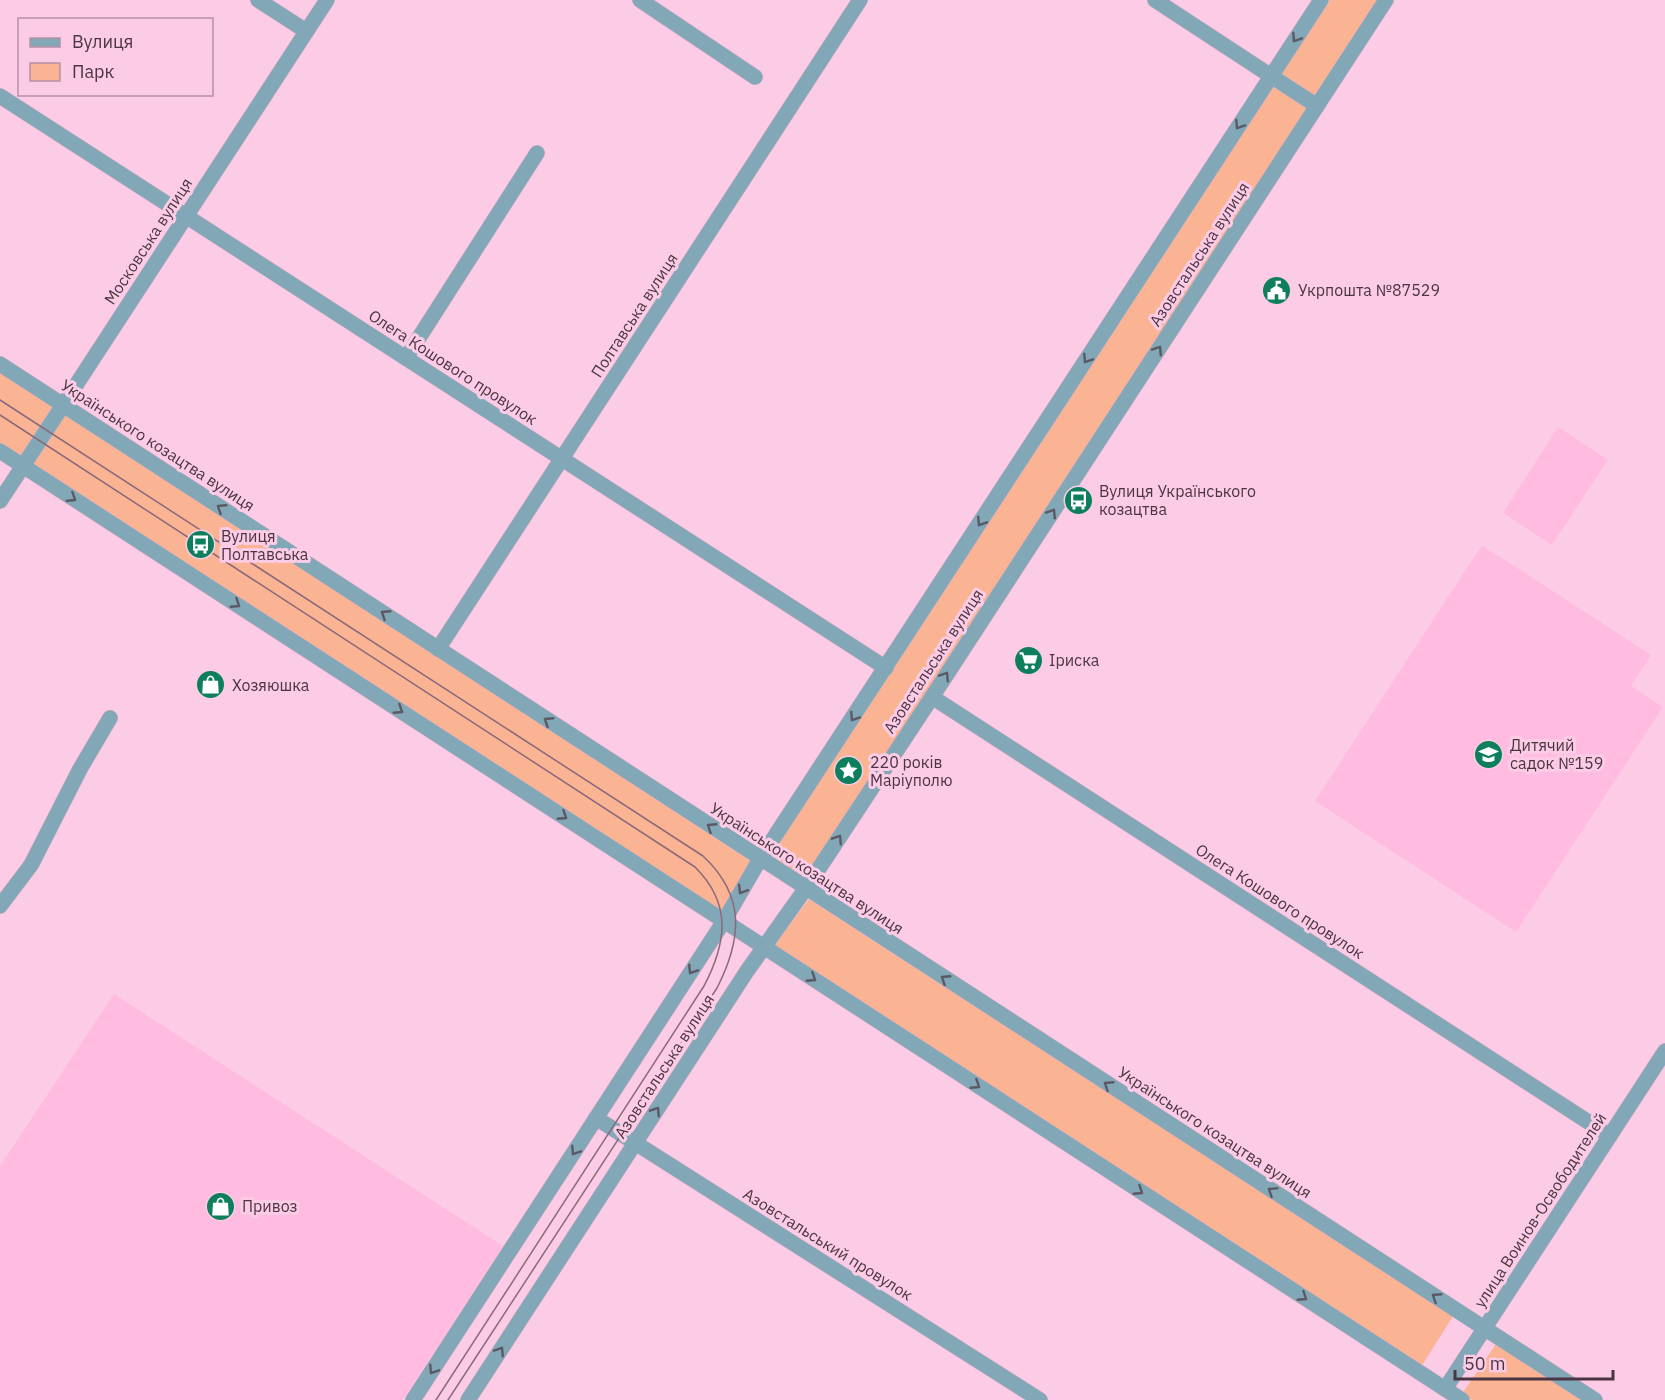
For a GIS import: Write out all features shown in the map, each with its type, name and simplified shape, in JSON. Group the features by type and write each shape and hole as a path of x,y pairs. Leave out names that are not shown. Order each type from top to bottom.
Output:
{"street":[{"path":"258,0 306,31"},
{"name":"Московська вулиця","path":"0,501 327,0"},
{"path":"639,0 755,77"},
{"name":"Полтавська вулиця","path":"438,649 860,0"},
{"path":"1155,0 1317,106"},
{"name":"Азовстальська вулиця","path":"413,1400 724,921 760,859 1321,0"},
{"name":"Азовстальська вулиця","path":"468,1400 763,946 806,888 932,697 1386,0"},
{"name":"Олега Кошового провулок","path":"0,96 886,668"},
{"path":"406,358 537,153"},
{"name":"Українського козацтва вулиця","path":"0,364 1595,1400"},
{"path":"0,451 1461,1400"},
{"name":"Олега Кошового провулок","path":"932,697 1610,1136"},
{"path":"0,906 31,865 80,769 110,718"},
{"name":"улица Воинов-Освободителей","path":"1445,1389 1665,1051"},
{"name":"Азовстальський провулок","path":"596,1118 1041,1400"}],"shaded area":[{"path":"1558,427 1608,460 1552,545 1503,513"},
{"name":"Дитячий садок №159","path":"1482,545 1651,655 1631,686 1663,707 1516,932 1315,801"},
{"name":"Привоз","path":"114,994 503,1246 403,1400 0,1400 0,1166"}],"green space":[{"path":"1326,0 1379,0 804,879 769,856"},
{"path":"0,372 53,407 21,457 0,443"},
{"path":"65,414 752,862 721,911 32,464"},
{"path":"809,899 1453,1316 1421,1367 774,945"},
{"path":"1496,1344 1583,1400 1472,1400 1462,1394"}],"tram line":[{"path":"0,400 703,856 717,871 727,887 736,919 735,935 717,988 448,1400"},
{"path":"0,415 695,867 715,895 720,909 721,939 718,954 704,986 436,1400"}],"place":[{"name":"Укрпошта №87529","path":"1277,290"},
{"name":"Вулиця Українського козацтва","path":"1078,500"},
{"name":"Вулиця Полтавська","path":"200,545"},
{"name":"Іриска","path":"1028,660"},
{"name":"Хозяюшка","path":"211,685"},
{"name":"Дитячий садок №159","path":"1489,754"},
{"name":"220 років Маріуполю","path":"849,771"},
{"name":"Привоз","path":"221,1206"}]}
